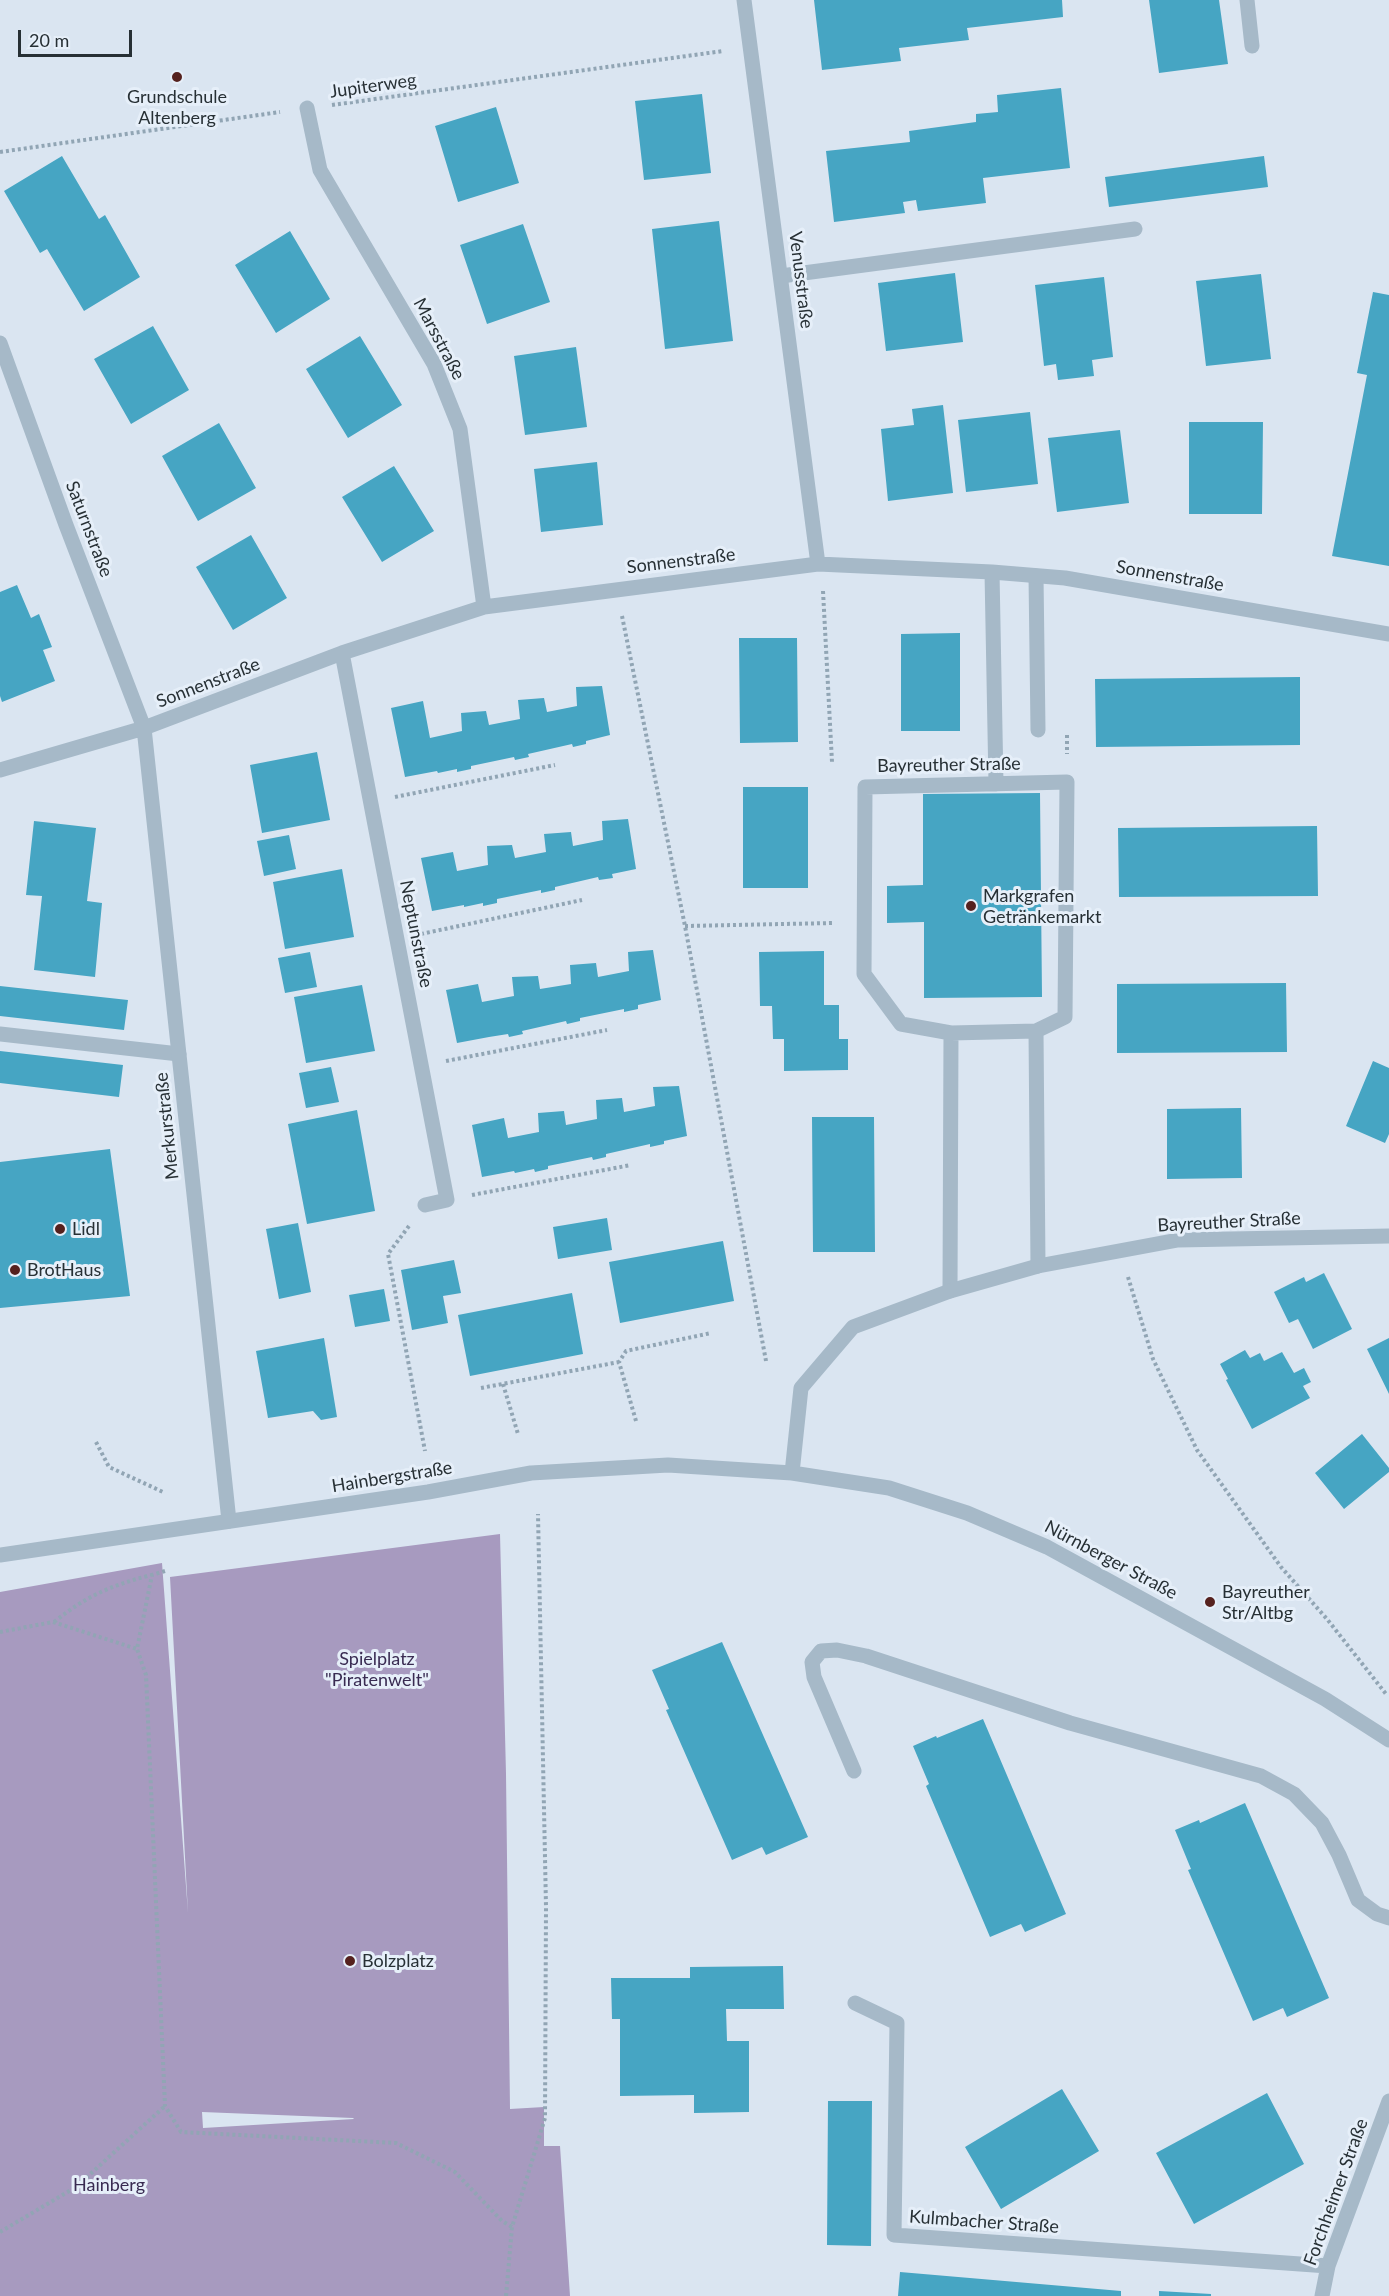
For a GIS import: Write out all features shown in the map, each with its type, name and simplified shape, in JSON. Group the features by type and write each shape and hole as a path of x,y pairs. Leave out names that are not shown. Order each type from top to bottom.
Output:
{"street":[{"name":"Venusstraße","path":"744,0 818,564"},
{"path":"1248,0 1252,46"},
{"name":"Marsstraße","path":"307,108 320,170 434,364 460,429 484,607"},
{"path":"781,276 1135,229"},
{"name":"Saturnstraße","path":"0,343 66,525 144,728"},
{"name":"Sonnenstraße","path":"0,771 144,728 342,653 484,607 818,564 992,572 1065,578 1389,634"},
{"path":"992,572 996,784"},
{"path":"1036,576 1038,730"},
{"name":"Neptunstraße","path":"342,653 447,1200"},
{"name":"Merkurstraße","path":"144,728 229,1521"},
{"name":"Bayreuther Straße","path":"1067,782 1065,1017 1036,1031 951,1033 901,1024 864,974 865,787 1067,782"},
{"path":"1036,1031 1038,1266"},
{"path":"950,1291 951,1033"},
{"path":"0,1034 179,1054"},
{"path":"425,1205 447,1200"},
{"name":"Bayreuther Straße","path":"792,1473 801,1388 853,1328 950,1291 1038,1266 1178,1240 1389,1236"},
{"name":"Hainbergstraße","path":"0,1555 428,1492 531,1473 668,1465 792,1473"},
{"name":"Nürnberger Straße","path":"792,1473 889,1488 967,1513 1047,1547 1325,1699 1389,1740"},
{"path":"854,1771 814,1677 812,1662 821,1651 837,1650 866,1656 1070,1723 1261,1776 1294,1794 1322,1823 1339,1855 1358,1900 1377,1914 1389,1918"},
{"name":"Kulmbacher Straße","path":"855,2003 897,2023 894,2235 1328,2266"},
{"name":"Forchheimer Straße","path":"1322,2296 1328,2266 1389,2101"}],"path":[{"name":"Jupiterweg","path":"0,152 751,48"},
{"path":"823,587 832,762"},
{"path":"622,612 685,926 766,1361"},
{"path":"371,802 555,765"},
{"path":"397,939 582,900"},
{"path":"685,926 833,923"},
{"path":"422,1066 607,1030"},
{"path":"447,1200 631,1165"},
{"path":"425,1205 388,1254 425,1451"},
{"path":"1128,1277 1153,1359 1197,1450 1281,1567 1327,1619 1386,1694"},
{"path":"481,1388 619,1362 626,1351 711,1333"},
{"path":"619,1362 636,1421"},
{"path":"504,1384 518,1434"},
{"path":"96,1442 110,1467 163,1492"},
{"path":"506,2296 512,2227 545,2118 546,1907 538,1514"},
{"path":"0,1632 53,1622 80,1602 117,1584 165,1571"},
{"path":"152,1575 137,1649 146,1675 165,2106 182,2132 396,2143 455,2172 502,2221 512,2227"},
{"path":"53,1622 137,1649"},
{"path":"0,2232 76,2187 165,2106"}],"green space":[{"path":"500,1534 506,1774 510,2109 544,2107 544,2146 560,2146 570,2296 0,2296 0,1592 162,1563 188,1913 170,1577","holes":["202,2112 353,2118 203,2128"]}],"building":[{"path":"814,0 1062,0 1063,17 967,28 969,40 899,48 901,61 822,70"},
{"path":"1149,0 1219,0 1228,64 1159,73"},
{"path":"1061,88 1070,168 983,178 986,203 918,211 916,200 903,202 905,213 834,222 826,151 910,142 909,131 976,122 976,114 998,112 997,95"},
{"path":"702,94 711,173 644,180 635,101"},
{"path":"496,107 519,183 458,202 435,126"},
{"path":"62,156 99,219 105,215 140,277 84,311 47,249 40,253 4,191"},
{"path":"1264,156 1268,187 1109,207 1105,177"},
{"path":"719,221 733,341 665,349 652,229"},
{"path":"523,224 550,302 487,324 460,245"},
{"path":"290,231 330,299 276,333 235,265"},
{"path":"955,273 963,342 886,351 878,283"},
{"path":"1261,274 1271,359 1206,366 1196,281"},
{"path":"1104,277 1113,357 1092,360 1094,376 1058,380 1056,364 1044,366 1035,285"},
{"path":"1373,292 1389,295 1389,566 1332,556 1367,375 1357,373"},
{"path":"153,326 189,390 131,424 94,359"},
{"path":"360,336 402,405 348,438 306,369"},
{"path":"576,347 587,427 525,435 514,356"},
{"path":"943,405 953,493 888,501 881,429 914,425 912,409"},
{"path":"1030,412 1038,484 966,492 958,420"},
{"path":"1189,422 1263,422 1262,514 1189,514"},
{"path":"219,423 256,488 198,521 162,456"},
{"path":"1120,430 1129,503 1057,512 1048,438"},
{"path":"597,462 603,525 541,532 534,469"},
{"path":"394,466 434,531 382,562 342,497"},
{"path":"251,535 287,598 233,630 196,567"},
{"path":"17,585 31,618 39,614 52,647 43,650 55,681 2,702 0,696 0,592"},
{"path":"960,633 960,731 901,731 901,634"},
{"path":"739,638 797,638 798,742 740,743"},
{"path":"1300,677 1300,745 1096,747 1095,679"},
{"path":"602,686 610,735 586,741 586,744 573,747 572,744 528,754 529,757 515,760 514,757 471,766 471,769 457,772 457,769 405,777 391,708 423,701 430,738 462,731 461,713 486,711 489,725 520,719 518,700 544,698 547,712 577,706 576,687"},
{"path":"317,752 330,820 262,833 250,765"},
{"path":"743,787 808,787 808,888 743,888"},
{"path":"1040,793 1042,997 924,998 924,922 887,923 887,886 923,885 923,794"},
{"path":"628,819 636,869 612,874 613,878 599,880 598,877 555,887 555,890 541,893 541,890 497,899 497,903 483,906 483,903 432,911 421,858 453,852 457,871 488,865 487,846 512,845 515,858 546,852 544,834 571,832 573,846 603,840 602,821"},
{"path":"34,821 96,828 87,901 102,903 95,977 34,970 42,896 26,895"},
{"path":"1317,826 1318,896 1119,897 1118,828"},
{"path":"289,835 296,869 264,876 257,841"},
{"path":"342,869 354,937 285,949 273,882"},
{"path":"653,950 661,1000 638,1005 638,1009 624,1012 624,1009 580,1018 580,1021 567,1024 566,1021 522,1031 523,1034 509,1037 508,1034 457,1043 446,990 478,984 482,1002 514,996 512,977 538,976 540,989 571,984 570,965 596,963 598,977 629,971 628,952"},
{"path":"824,951 824,1005 839,1005 839,1039 848,1039 848,1070 784,1071 784,1039 773,1039 772,1006 760,1006 759,952"},
{"path":"310,952 317,987 285,993 278,958"},
{"path":"1286,983 1287,1052 1117,1053 1117,984"},
{"path":"362,985 375,1051 306,1063 294,997"},
{"path":"0,986 128,1000 124,1030 0,1016"},
{"path":"0,1051 123,1065 119,1097 0,1083"},
{"path":"1373,1061 1389,1068 1389,1134 1385,1143 1346,1126"},
{"path":"331,1067 339,1102 306,1108 299,1073"},
{"path":"679,1086 687,1136 664,1141 664,1144 650,1147 650,1144 606,1154 606,1157 593,1160 592,1157 548,1166 548,1169 535,1172 534,1169 482,1177 472,1125 504,1118 508,1138 539,1132 538,1113 564,1111 566,1125 597,1119 596,1100 622,1098 624,1112 655,1106 653,1087"},
{"path":"1241,1108 1242,1178 1167,1179 1167,1109"},
{"path":"357,1110 375,1211 307,1224 288,1124"},
{"path":"812,1117 874,1117 875,1252 813,1252"},
{"name":"Lidl","path":"110,1149 130,1296 0,1308 0,1162"},
{"path":"607,1218 612,1250 558,1259 553,1227"},
{"path":"298,1223 311,1292 279,1299 266,1229"},
{"path":"723,1241 734,1301 620,1323 609,1262"},
{"path":"454,1260 461,1293 443,1296 448,1323 412,1330 401,1270"},
{"path":"1324,1273 1352,1329 1313,1349 1298,1319 1289,1323 1274,1292 1304,1277 1306,1282"},
{"path":"384,1289 390,1321 355,1327 349,1295"},
{"path":"572,1293 583,1354 470,1376 458,1315"},
{"path":"324,1338 337,1417 321,1420 313,1411 268,1418 256,1351"},
{"path":"1389,1338 1389,1394 1367,1349"},
{"path":"1245,1350 1250,1358 1260,1353 1264,1361 1282,1352 1294,1373 1304,1368 1311,1382 1303,1386 1310,1398 1252,1429 1220,1364"},
{"path":"1362,1434 1389,1468 1389,1472 1344,1509 1315,1473"},
{"path":"722,1642 808,1837 766,1855 762,1847 732,1860 666,1710 669,1709 652,1670"},
{"path":"983,1719 1066,1914 1025,1932 1021,1924 990,1937 926,1786 929,1784 913,1746"},
{"path":"1245,1803 1329,1998 1287,2017 1283,2008 1253,2021 1188,1870 1191,1869 1175,1830 1199,1820 1200,1823"},
{"path":"783,1966 784,2009 726,2009 727,2041 749,2041 749,2112 694,2113 694,2095 620,2096 620,2019 612,2019 611,1978 690,1978 690,1967"},
{"path":"1062,2089 1099,2151 1001,2209 965,2147"},
{"path":"1267,2093 1304,2164 1194,2224 1156,2153"},
{"path":"828,2101 872,2101 871,2246 827,2245"},
{"path":"900,2272 1121,2291 1121,2296 898,2296"},
{"path":"1159,2291 1211,2294 1211,2296 1159,2296"}],"place":[{"name":"Grundschule Altenberg","path":"177,77"},
{"name":"Markgrafen Getränkemarkt","path":"971,906"},
{"name":"Lidl","path":"60,1229"},
{"name":"BrotHaus","path":"15,1270"},
{"name":"Bayreuther Str/Altbg","path":"1210,1602"},
{"name":"Bolzplatz","path":"350,1961"}],"park label":[{"name":"Spielplatz \"Piratenwelt\"","path":"377,1669"},
{"name":"Hainberg","path":"109,2185"}]}
